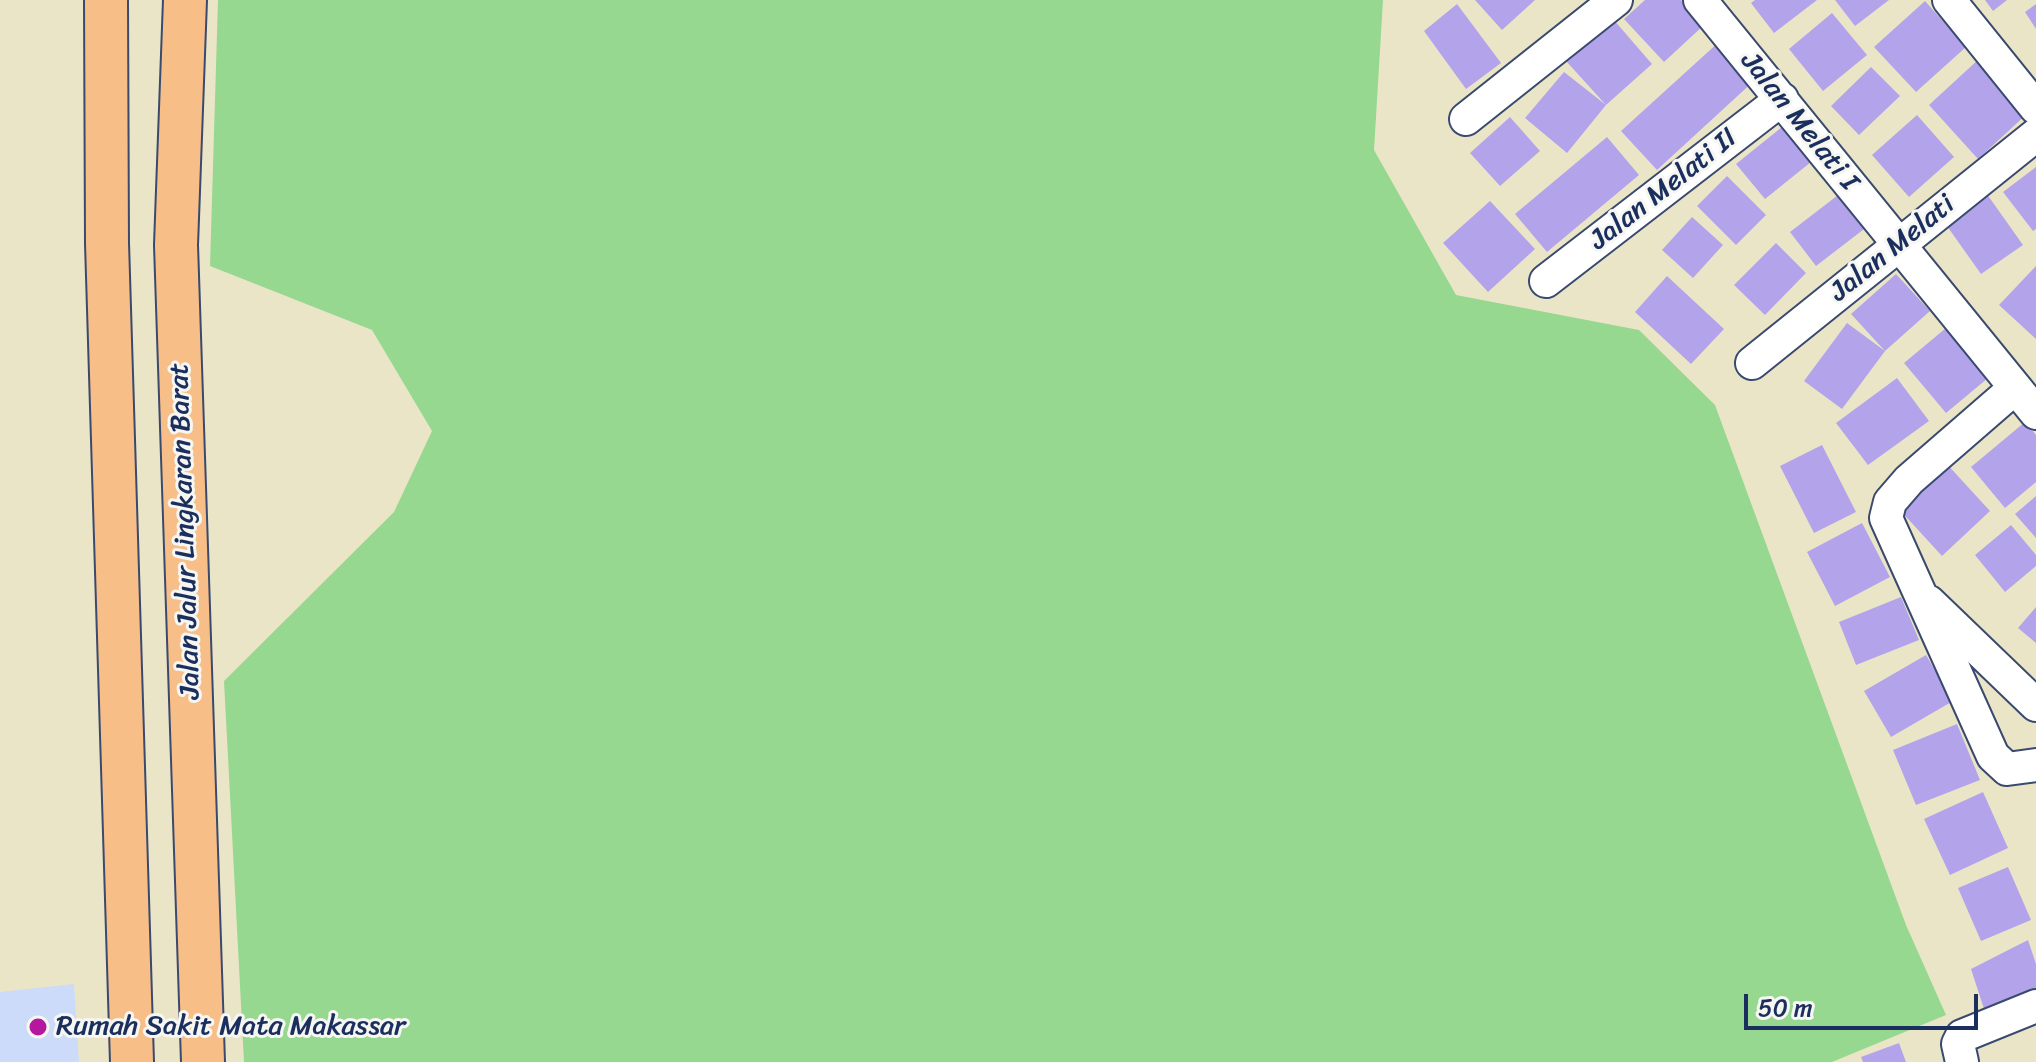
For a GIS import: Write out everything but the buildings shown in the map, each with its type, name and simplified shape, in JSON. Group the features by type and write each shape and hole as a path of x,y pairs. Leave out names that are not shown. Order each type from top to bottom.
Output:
{"main road":[{"path":"106,0 107,243 132,1062"},
{"name":"Jalan Jalur Lingkaran Barat","path":"185,0 176,245 203,1062"},
{"path":"107,243 176,245"}],"street":[{"path":"1466,119 1616,0"},
{"name":"Jalan Melati I","path":"1700,0 2036,413"},
{"path":"1949,0 2036,108"},
{"name":"Jalan Melati II","path":"1546,281 1782,99"},
{"name":"Jalan Melati","path":"1752,363 2036,135"},
{"path":"2015,388 1909,480 1890,502 1886,512 1887,524 1916,590 1997,762 2007,769 2036,765"},
{"path":"1916,590 2036,705"},
{"path":"1962,1062 1958,1044 1962,1036 2036,1006"}],"shaded area":[{"name":"Rumah Sakit Mata Makassar","path":"74,984 79,1062 0,1062 0,992"}],"green space":[{"path":"218,0 1383,0 1374,150 1456,295 1639,330 1715,405 1906,925 1946,1015 1832,1062 244,1062 224,681 394,512 432,431 372,330 210,266"}],"place":[{"name":"Rumah Sakit Mata Makassar","path":"38,1027"}]}
